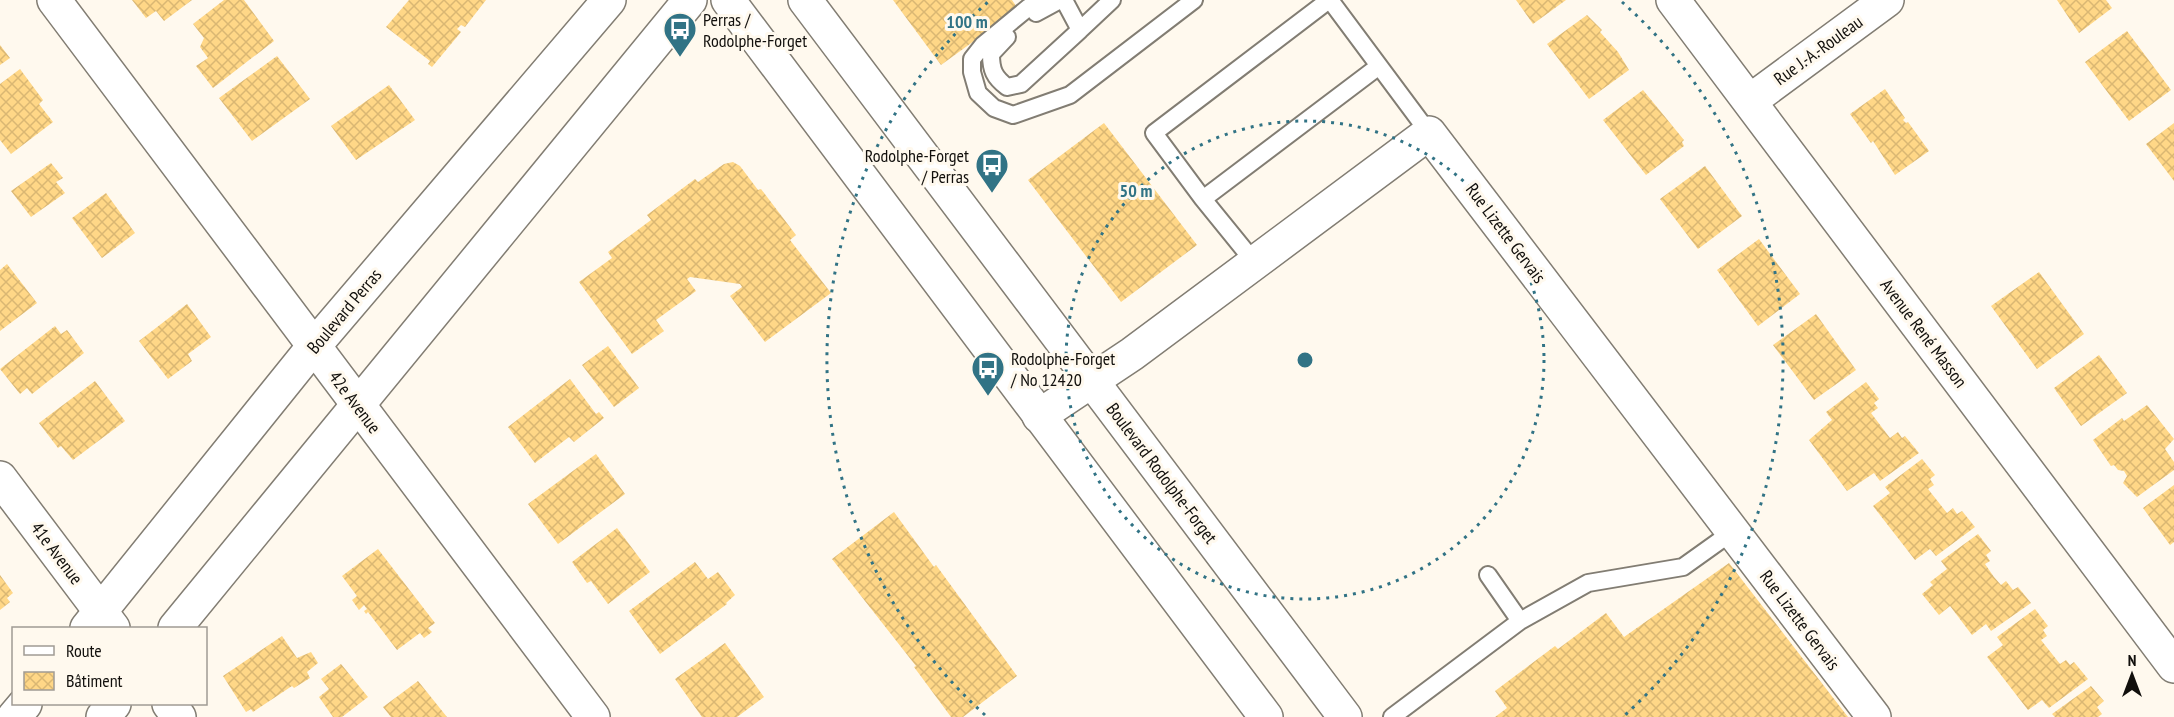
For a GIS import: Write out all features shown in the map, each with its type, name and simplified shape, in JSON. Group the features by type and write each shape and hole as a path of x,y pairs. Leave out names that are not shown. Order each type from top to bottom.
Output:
{"street":[{"name":"42e Avenue","path":"54,0 358,408 593,717"},
{"name":"Boulevard Perras","path":"100,623 314,346 609,0"},
{"path":"176,627 358,408 690,0"},
{"path":"728,0 1266,717"},
{"name":"Boulevard Rodolphe-Forget","path":"805,0 1093,380 1344,717"},
{"name":"Avenue René Masson","path":"1673,0 2174,666"},
{"name":"Rue J.-A.-Rouleau","path":"1750,100 1887,0"},
{"path":"1039,416 1093,380 1255,263 1429,133"},
{"name":"Rue Lizette Gervais","path":"1429,133 1874,717"},
{"name":"41e Avenue","path":"0,478 100,623"},
{"path":"14,717 24,705"},
{"path":"103,717 113,705"},
{"path":"170,705 180,717"}],"lane":[{"path":"1080,30 1062,0 1044,7 1001,42 991,54 994,77 1007,87 1021,84 1080,30 1112,0"},
{"path":"1044,7 1029,7 983,45 972,58 972,72 978,93 994,108 1013,115 1070,95 1194,0"},
{"path":"1255,263 1154,133 1329,0 1429,133"},
{"path":"1203,199 1379,66"},
{"path":"1392,717 1520,621 1588,582 1683,567 1732,532"},
{"path":"1488,575 1520,621"}],"building":[{"path":"132,0 192,0 164,21 156,11 146,18"},
{"path":"224,0 244,0 274,41 213,88 196,66 208,58 200,47 204,38 193,24"},
{"path":"409,0 486,0 465,27 461,25 457,29 461,32 432,67 428,64 430,61 386,27"},
{"path":"893,0 1012,0 1018,9 941,65"},
{"path":"1516,0 1566,0 1533,24"},
{"path":"2057,0 2106,0 2112,8 2079,33"},
{"path":"1587,15 1602,30 1600,32 1618,52 1629,70 1589,99 1547,44"},
{"path":"2127,31 2171,90 2129,121 2085,62"},
{"path":"0,45 10,58 0,65"},
{"path":"277,56 310,99 252,141 219,98"},
{"path":"20,69 43,100 39,104 53,122 11,154 0,140 0,84"},
{"path":"389,85 415,120 356,160 331,126"},
{"path":"1885,89 1905,118 1903,120 1908,122 1929,151 1895,175 1873,141 1871,143 1850,114"},
{"path":"1643,90 1684,140 1682,142 1684,146 1646,175 1603,120"},
{"path":"1104,123 1197,245 1121,302 1028,180"},
{"path":"2174,123 2174,181 2146,144"},
{"path":"733,162 740,166 758,190 761,189 796,235 790,240 831,293 765,342 730,296 742,287 740,284 690,277 687,279 696,291 656,320 664,331 632,354 579,282 612,258 608,252 651,220 647,215 695,179 698,182 724,164"},
{"path":"51,163 63,178 56,182 65,193 31,217 11,191"},
{"path":"1705,166 1742,216 1698,249 1660,199"},
{"path":"106,193 135,233 102,258 72,218"},
{"path":"1759,239 1800,294 1758,326 1717,270"},
{"path":"7,264 37,303 0,331 0,270"},
{"path":"2039,272 2084,334 2037,369 1991,306"},
{"path":"187,304 211,337 188,354 192,361 168,379 139,341"},
{"path":"1816,314 1856,370 1814,400 1773,345"},
{"path":"55,326 61,334 67,330 84,353 32,394 27,388 20,394 0,369"},
{"path":"608,346 639,388 614,407 582,365"},
{"path":"2099,355 2127,393 2081,426 2054,388"},
{"path":"570,379 596,414 599,412 604,418 574,442 569,437 535,463 508,427"},
{"path":"95,381 125,421 73,460 61,446 58,448 39,423"},
{"path":"1866,382 1879,399 1874,403 1878,408 1871,413 1890,438 1898,432 1902,438 1905,436 1919,453 1880,481 1874,473 1847,491 1809,440 1832,420 1826,412"},
{"path":"2147,405 2174,439 2165,449 2174,462 2174,470 2137,497 2123,483 2127,476 2124,471 2118,470 2114,465 2111,466 2093,440 2122,418 2124,421"},
{"path":"596,454 625,494 558,544 528,504"},
{"path":"1922,459 1935,475 1930,479 1934,485 1928,489 1947,513 1953,508 1957,514 1962,511 1975,527 1936,556 1930,549 1915,560 1873,506 1890,493 1885,487"},
{"path":"2174,485 2174,542 2170,545 2143,508"},
{"path":"894,512 934,567 936,565 1017,676 963,717 951,717 914,667 916,666 832,559"},
{"path":"617,528 650,572 608,604 591,581 587,583 572,562"},
{"path":"1978,534 1991,551 1986,555 1990,561 1985,564 1994,577 2001,585 2006,581 2013,590 2018,587 2031,603 1991,631 1986,624 1972,635 1950,606 1939,615 1922,594 1933,585 1930,582 1947,569 1941,561"},
{"path":"378,549 435,623 428,628 432,632 424,638 420,633 397,650 368,612 366,614 364,611 367,609 364,605 359,610 352,600 357,596 342,576"},
{"path":"695,562 708,579 718,572 735,595 727,604 660,654 629,611"},
{"path":"1729,563 1848,717 1495,717 1507,708 1495,691 1555,646 1558,649 1606,613 1624,637"},
{"path":"0,575 13,593 7,598 10,602 0,610"},
{"path":"2035,609 2048,626 2043,630 2047,636 2041,640 2060,664 2066,660 2070,665 2074,662 2088,679 2049,708 2042,700 2028,710 1987,657 2003,645 1997,637"},
{"path":"282,636 297,658 311,652 318,663 307,672 310,678 294,688 292,686 253,712 251,709 246,712 223,676"},
{"path":"725,643 764,697 737,717 702,717 675,679"},
{"path":"341,664 368,697 342,717 333,717 319,697 329,689 321,679"},
{"path":"418,681 447,717 391,717 383,707"},
{"path":"2091,686 2104,701 2097,707 2102,714 2098,717 2055,717 2052,714"}],"place":[{"name":"Perras / Rodolphe-Forget","path":"680,58"},
{"name":"Rodolphe-Forget / Perras","path":"992,194"},
{"name":"Rodolphe-Forget / No 12420","path":"988,397"}]}
